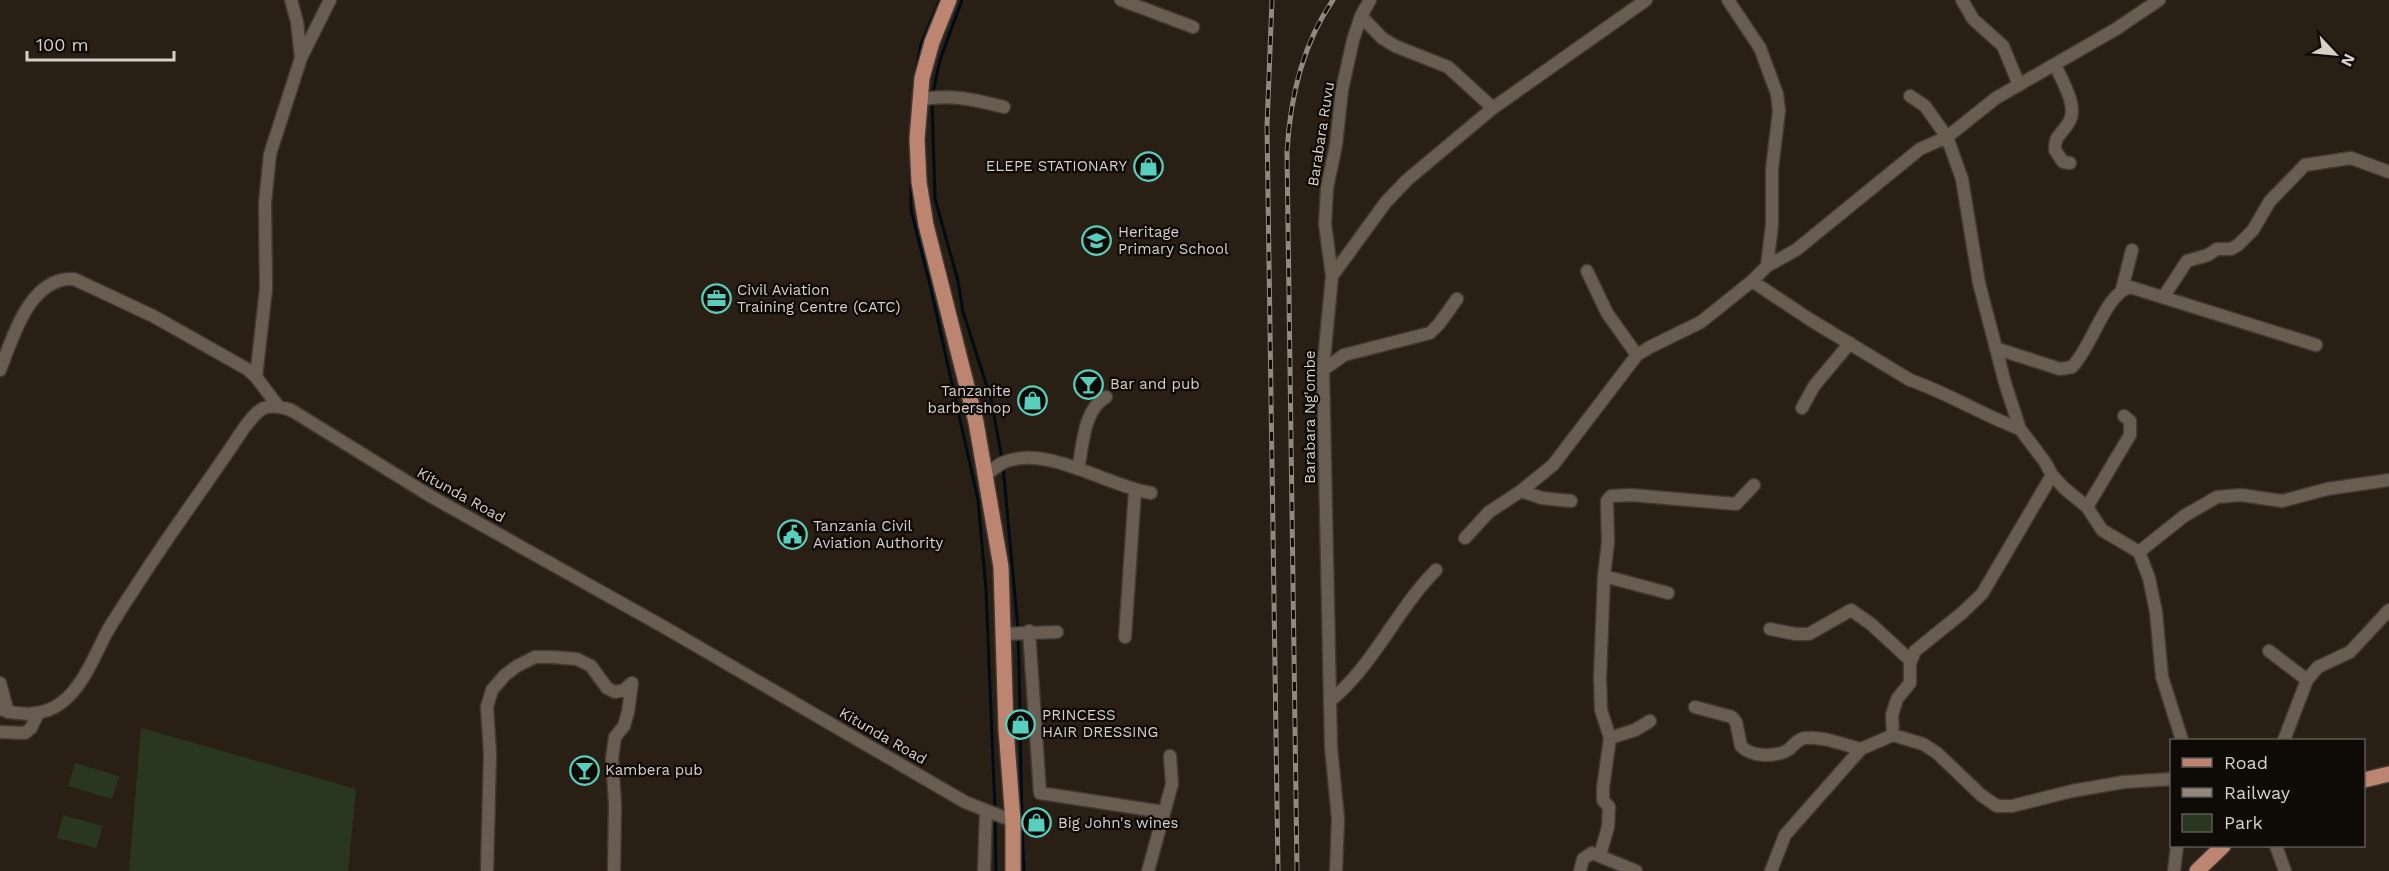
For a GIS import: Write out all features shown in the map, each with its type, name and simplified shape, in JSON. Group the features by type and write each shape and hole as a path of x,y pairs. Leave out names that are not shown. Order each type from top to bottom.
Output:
{"main road":[{"path":"949,0 932,42 919,100 919,182 926,225 976,422 987,474 1001,567 1006,729 1013,821 1013,871"},
{"path":"2365,780 2389,774"},
{"path":"2197,871 2222,847"}],"street":[{"path":"291,0 297,22 301,58"},
{"path":"256,377 266,289 265,203 270,154 301,58 330,0"},
{"path":"1121,0 1193,27"},
{"name":"Barabara Ruvu","path":"1332,276 1325,224 1327,188 1336,145 1342,90 1362,16 1370,0"},
{"path":"1332,276 1396,191 1493,108 1646,0"},
{"path":"1728,0 1761,48 1778,94 1779,111 1772,169 1772,225 1767,266"},
{"path":"1962,0 1972,19 2003,46 2019,85"},
{"path":"1465,537 1489,512 1521,491 1560,457 1637,355 1701,322 1767,266 1803,244 1920,149 1947,137 1996,98 2116,29 2159,0"},
{"path":"1362,16 1382,38 1395,46 1448,67 1493,108"},
{"path":"2055,64 2072,111 2069,122 2057,135 2055,150 2060,159 2070,164"},
{"path":"1910,96 1925,106 1947,137 1962,178 1979,283 2005,383 2020,429 2045,462 2052,476 2087,507 2102,530 2139,552 2149,578 2154,601 2162,677 2181,739"},
{"path":"919,100 933,97 968,98 1004,107"},
{"path":"2164,296 2187,261 2208,255 2217,249 2231,249 2238,245 2253,230 2270,201 2305,165 2351,158 2389,172"},
{"path":"2122,289 2132,250"},
{"path":"1587,271 1607,313 1637,355"},
{"name":"Barabara Ng'ombe","path":"1332,276 1323,370 1331,747 1338,819 1336,871"},
{"path":"0,370 24,311 53,283 68,278 84,282 153,316 218,352 256,377 278,406"},
{"path":"1752,281 1802,315 1910,380 1926,385 1996,420 2020,429"},
{"path":"1998,350 2060,369 2072,367 2104,317 2112,298 2122,289 2130,287 2316,345"},
{"path":"1323,370 1344,355 1430,333 1457,299"},
{"path":"1802,408 1814,386 1850,343"},
{"path":"1078,469 1090,414 1097,403 1106,397"},
{"path":"0,684 4,711 38,713 59,705 75,687 135,588 244,428 256,412 265,406 278,406"},
{"name":"Kitunda Road","path":"278,406 291,410 432,497 654,621 965,802 1013,821"},
{"path":"2087,507 2130,435 2130,421 2124,416"},
{"path":"987,474 1003,463 1035,457 1055,461 1135,490 1151,493"},
{"path":"1893,735 1892,715 1897,699 1910,683 1910,660 1915,651 1982,594 2052,476"},
{"path":"2139,552 2184,516 2206,501 2217,497 2241,495 2282,501 2327,489 2389,480"},
{"path":"1600,855 1608,827 1609,807 1603,800 1603,788 1610,738 1601,711 1604,576 1608,542 1607,501 1611,496 1630,495 1736,504 1754,485"},
{"path":"1125,637 1135,490"},
{"path":"1521,491 1542,498 1572,501"},
{"path":"1330,701 1364,668 1395,621 1436,570"},
{"path":"1604,576 1668,593"},
{"path":"1770,629 1809,634 1851,610 1871,624 1910,660"},
{"path":"2285,739 2307,680 2319,667 2350,652 2389,610"},
{"path":"1004,634 1029,631 1057,632"},
{"path":"1029,631 1040,794 1164,812"},
{"path":"2269,651 2307,680"},
{"path":"487,871 490,753 487,708 492,690 505,675 535,657 577,659 591,666 608,688 615,692 624,690 632,683 628,712 624,726 615,737 612,758 615,804 614,871"},
{"path":"1695,707 1732,717 1736,722 1741,746 1749,752 1775,754 1786,751 1798,739 1809,738 1861,749"},
{"path":"2,736 25,733 31,728 38,713"},
{"path":"1610,738 1635,730 1650,721"},
{"path":"1771,871 1785,836 1861,749 1893,735 1923,744 1937,753 1981,795 1998,806 2012,806 2073,791 2124,782 2170,780"},
{"path":"1148,871 1172,784 1170,756"},
{"path":"984,871 986,811"},
{"path":"2174,871 2177,847"},
{"path":"2276,847 2284,871"},
{"path":"1580,871 1583,859 1588,853 1600,855 1636,871"}],"green space":[{"path":"141,728 356,789 348,871 129,871"},
{"path":"75,763 119,776 112,799 68,786"},
{"path":"63,815 103,826 96,848 57,838"}],"waterway":[{"path":"916,72 921,44 940,0"},
{"path":"933,93 940,60 962,0"},
{"path":"912,116 914,84"},
{"path":"932,100 935,199 958,281 963,312 991,399 1002,459"},
{"path":"911,168 911,210 978,500 986,589 995,810"},
{"path":"1003,466 1018,629"},
{"path":"1018,636 1024,871"},
{"path":"995,817 996,871"}],"railway":[{"path":"1272,0 1267,126 1278,871"},
{"path":"1297,871 1287,152 1291,112 1300,73 1313,35 1333,0"}],"place":[{"name":"ELEPE STATIONARY","path":"1148,166"},
{"name":"Heritage Primary School","path":"1097,241"},
{"name":"Civil Aviation Training Centre (CATC)","path":"716,299"},
{"name":"Bar and pub","path":"1089,384"},
{"name":"Tanzanite barbershop","path":"1032,400"},
{"name":"Tanzania Civil Aviation Authority","path":"792,535"},
{"name":"PRINCESS HAIR DRESSING","path":"1021,724"},
{"name":"Kambera pub","path":"584,770"},
{"name":"Big John's wines","path":"1037,823"}]}
